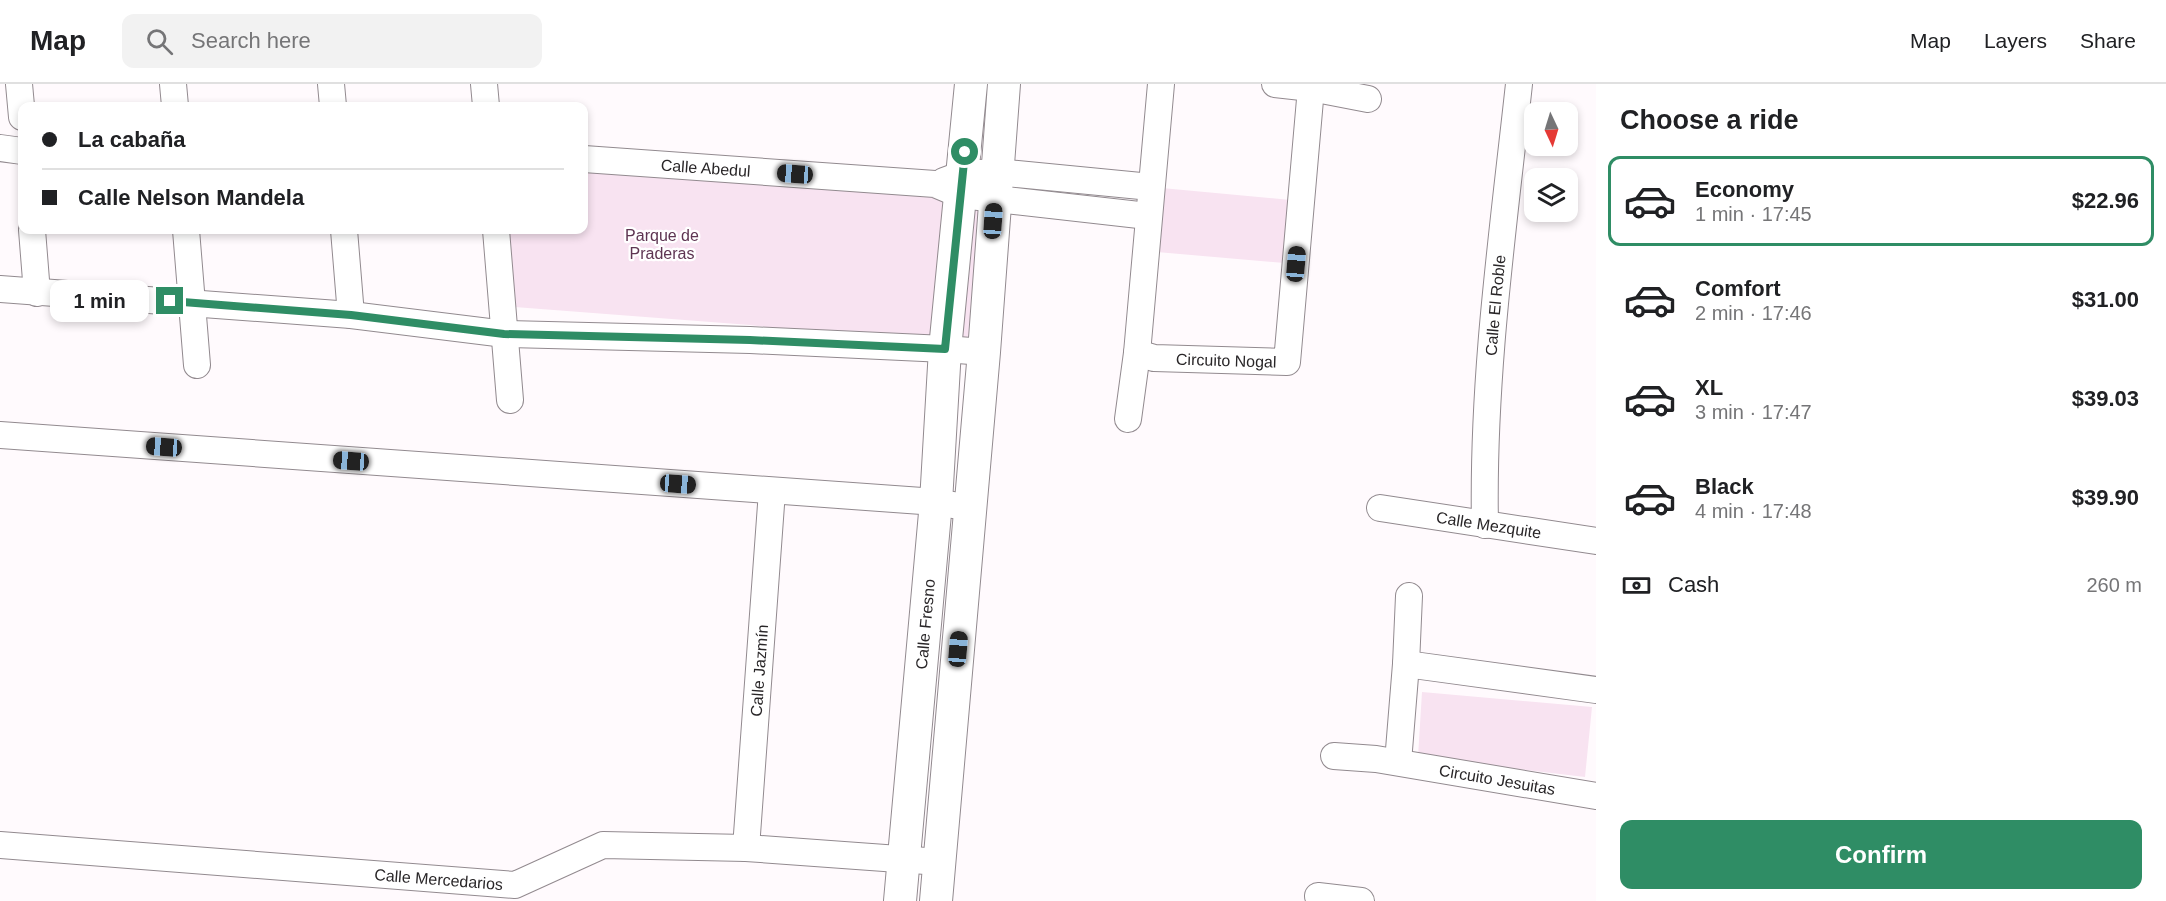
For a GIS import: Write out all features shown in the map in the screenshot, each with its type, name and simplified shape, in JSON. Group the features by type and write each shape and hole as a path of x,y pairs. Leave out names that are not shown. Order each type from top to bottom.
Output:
{"street":[{"path":"19,84 21,102"},
{"path":"173,84 175,102"},
{"path":"331,84 333,102"},
{"path":"484,84 486,102"},
{"name":"Calle Fresno","path":"900,901 936,502 953,184 971,84"},
{"path":"936,901 984,352 1004,84"},
{"path":"1128,419 1137,353 1161,84"},
{"path":"1275,84 1368,99"},
{"name":"Calle El Roble","path":"1485,525 1484,462 1488,366 1519,84"},
{"name":"Circuito Nogal","path":"1137,353 1154,358 1287,362 1311,88"},
{"path":"0,148 18,150"},
{"name":"Calle Abedul","path":"588,159 953,184"},
{"path":"953,184 1151,187"},
{"path":"995,186 1148,216"},
{"path":"32,234 37,293"},
{"path":"186,234 197,365"},
{"path":"344,234 351,315"},
{"path":"496,234 510,400"},
{"path":"0,289 351,315 504,334 739,340 984,352"},
{"path":"0,435 936,502 970,508"},
{"name":"Calle Jazmín","path":"746,848 772,491"},
{"name":"Calle Mezquite","path":"1380,508 1596,541"},
{"path":"1398,762 1409,596"},
{"path":"1406,664 1596,690"},
{"name":"Circuito Jesuitas","path":"1334,756 1398,762 1596,796"},
{"name":"Calle Mercedarios","path":"0,845 515,885 603,845 746,848 940,862"},
{"path":"1318,896 1361,901"}],"green space":[{"name":"Parque de Praderas","path":"588,162 994,199 982,353 750,325 503,306 496,234 588,234"},
{"path":"1151,187 1301,201 1296,264 1145,251"},
{"path":"1422,692 1592,707 1585,777 1418,757"}],"route":[{"path":"170,301 351,315 504,334 750,340 945,349 965,152"}]}
